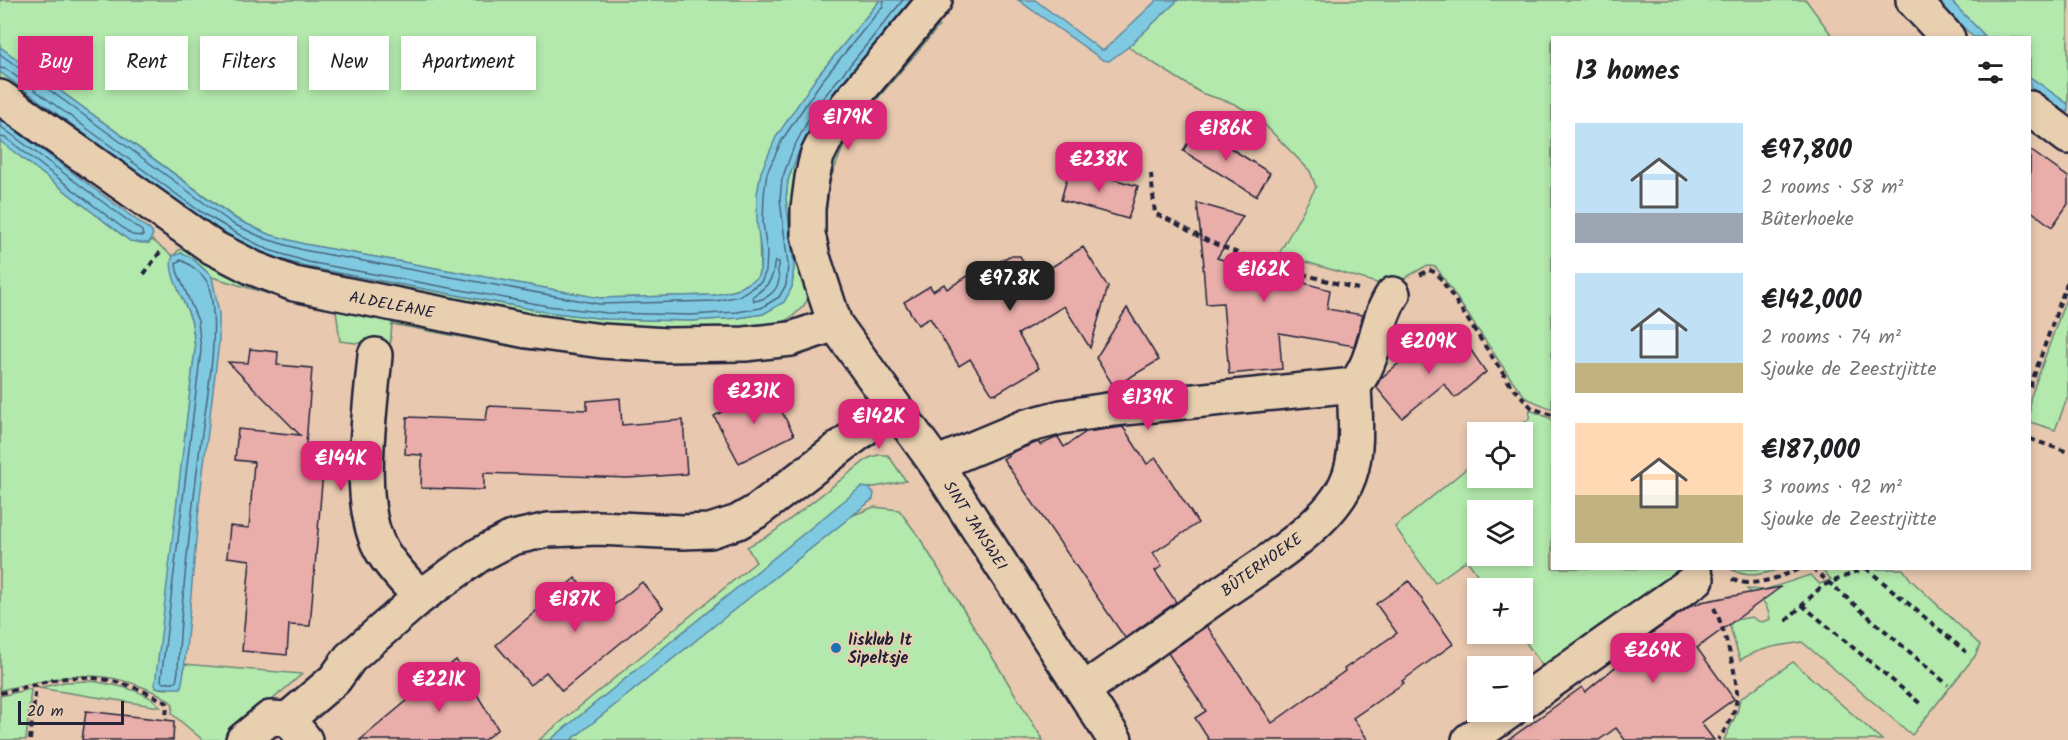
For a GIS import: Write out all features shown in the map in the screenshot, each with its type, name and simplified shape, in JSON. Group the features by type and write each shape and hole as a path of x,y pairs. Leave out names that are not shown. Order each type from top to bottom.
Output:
{"street":[{"name":"SINT JANSWEI","path":"935,0 848,104 830,130 818,156 812,178 808,208 808,234 813,257 834,324 936,464 1115,740"},
{"path":"1913,0 1946,36"},
{"name":"ALDELEANE","path":"0,98 212,247 253,268 294,284 527,331 602,341 666,345 745,344 791,339 834,324"},
{"path":"2031,109 2068,137"},
{"path":"936,464 1027,426 1061,417 1114,409 1354,385 1368,364 1385,308 1393,294"},
{"path":"375,355 366,473 367,501 372,528 381,551 420,597"},
{"name":"BÛTERHOEKE","path":"1083,690 1267,561 1329,510 1346,484 1354,455 1354,385"},
{"path":"243,740 270,718 297,729 350,658 420,597 479,555 512,538 548,530 598,528 710,531 738,522 757,511 893,407"},
{"path":"1533,695 1712,577"},
{"path":"1469,740 1494,722"}],"path":[{"path":"1151,174 1155,214 1173,220 1211,243 1283,268 1333,282"},
{"path":"144,274 162,248"},
{"path":"1393,294 1429,270 1437,273 1510,384 1532,408 1551,415"},
{"path":"2031,384 2068,280"},
{"path":"2031,440 2068,452"},
{"path":"1718,740 1729,725 1736,705 1736,682 1712,577 1753,583 1796,570"},
{"path":"1814,570 1948,685"},
{"path":"1786,621 1822,586 1861,570"},
{"path":"1868,570 1966,652"},
{"path":"1802,604 1922,705"},
{"path":"0,693 65,679 91,677 136,688 167,703 166,718"},
{"path":"30,740 36,685"}],"green space":[{"path":"0,0 880,0 816,78 761,172 758,194 760,270 757,278 737,290 715,295 600,298 304,244 268,234 237,219 59,90 93,90 93,36 18,36 18,60 0,47"},
{"path":"911,0 921,0 822,122 811,293 797,313 762,333 583,330 267,265 0,87 0,72 18,85 18,90 24,90 114,156 307,267 547,312 606,319 691,321 738,318 763,314 784,302 792,287 794,265 786,199 788,180 799,151 819,112"},
{"path":"1178,0 1806,0 1832,36 1551,36 1551,409 1526,398 1436,267 1424,267 1390,287 1279,254 1316,187 1310,171 1257,117 1235,104 1201,93 1128,47"},
{"path":"1950,0 2068,0 2068,104 2031,78 2031,36 1985,36"},
{"path":"928,25 939,26 862,117 846,140 830,180 823,224 829,155"},
{"path":"0,141 130,241 149,243 152,240 173,256 179,250 194,246 254,278 803,354 656,363 523,349 392,324 390,347 340,341 336,310 292,301 212,277 192,258 181,253 183,297 192,323 195,349 156,688 168,689 184,671 184,664 302,674 235,732 229,740 203,740 172,714 173,704 167,699 126,681 108,677 55,679 0,690"},
{"path":"2068,293 2068,396 2055,430 2031,422 2031,396"},
{"path":"1530,410 1551,419 1551,570 1685,570 1563,666 1547,662 1542,665 1527,644 1533,644 1533,578 1480,578 1471,566 1533,566 1533,500 1467,500 1467,560 1435,583 1395,527 1467,468 1467,488 1533,488 1533,422 1525,422 1529,419"},
{"path":"888,455 906,481 861,488 550,740 539,740 756,562 747,547 771,534 869,458"},
{"name":"Iisklub It Sipeltsje","path":"874,507 899,510 919,537 1043,740 571,740 851,516"},
{"path":"1733,570 1777,570 1749,575"},
{"path":"1822,570 1904,570 1911,580 1980,645 1975,656 1912,735 1802,642 1762,650 1740,660 1728,618 1727,609 1730,596 1735,620 1752,617 1761,622 1770,619 1768,612 1764,603 1747,589 1764,590 1810,575 1820,584 1831,579"},
{"path":"1793,662 1882,740 1724,740 1737,713 1740,699"},
{"path":"91,681 138,692 155,701 160,707 38,688 65,682"},
{"path":"31,689 26,740 0,740 0,696"}],"water":[{"path":"880,0 911,0 819,112 799,151 788,180 786,199 794,265 792,287 784,302 763,314 691,321 606,319 547,312 307,267 267,255 240,243 195,215 25,90 59,90 236,219 268,234 304,244 600,298 715,295 737,290 757,278 761,253 757,223 757,194 761,172 776,137 816,78"},
{"path":"1018,0 1035,0 1104,50 1157,0 1178,0 1128,47 1109,61 1103,60"},
{"path":"1937,0 1950,0 1985,36 1972,36"},
{"path":"0,47 18,60 18,85 0,72"},
{"path":"2031,78 2068,104 2068,113 2031,88"},
{"path":"0,119 150,230 153,234 149,243 130,241 0,141"},
{"path":"181,253 192,258 212,277 219,313 219,342 200,496 181,688 156,688 195,349 191,320 172,270 173,256"},
{"path":"861,487 869,488 874,493 873,499 571,740 550,740"}],"building":[{"path":"1197,127 1270,173 1256,196 1183,151"},
{"path":"2031,151 2068,177 2068,204 2052,227 2031,211"},
{"path":"1070,167 1138,186 1128,219 1061,200"},
{"path":"1197,203 1243,216 1217,258 1330,290 1327,309 1363,315 1354,346 1279,333 1282,369 1229,374 1223,303 1206,304"},
{"path":"1083,247 1108,287 1090,348 1064,306 1018,334 1039,368 996,394 992,394 970,359 959,366 930,318 918,325 904,302 930,286 933,291 944,284 947,289 992,261 994,265 1009,256 1020,256 1036,283 1039,275"},
{"path":"1127,308 1159,360 1114,387 1096,358"},
{"path":"1432,336 1448,354 1464,340 1486,372 1455,398 1444,384 1402,418 1376,387 1381,378"},
{"path":"250,349 278,352 277,365 312,368 304,470 323,471 310,626 289,625 287,655 242,651 250,560 227,557 230,526 249,528 254,462 235,460 238,429 300,435 228,362 248,363"},
{"path":"769,387 794,435 739,463 714,416"},
{"path":"620,398 622,425 683,420 687,474 628,478 484,473 484,490 421,488 422,455 405,454 407,417 486,420 488,406 587,410 587,401"},
{"path":"1123,427 1147,464 1156,458 1198,523 1153,553 1162,566 1155,571 1176,602 1125,638 1003,459 1015,451 1038,442 1040,445 1058,437 1064,447 1086,432"},
{"path":"575,578 604,613 642,582 663,608 562,691 546,672 530,685 496,645"},
{"path":"1409,581 1453,644 1402,681 1404,683 1353,718 1368,740 1209,740 1195,718 1206,711 1168,653 1207,626 1272,723 1397,633 1376,604"},
{"path":"1781,587 1697,648 1734,699 1701,723 1714,740 1625,740 1616,728 1599,740 1508,740 1582,687 1585,692 1643,644 1641,641 1695,603 1696,605 1701,602"},
{"path":"456,660 498,729 484,740 360,740"},
{"path":"86,711 174,721 173,740 82,740"}],"place":[{"name":"Iisklub It Sipeltsje","path":"836,648"}]}
